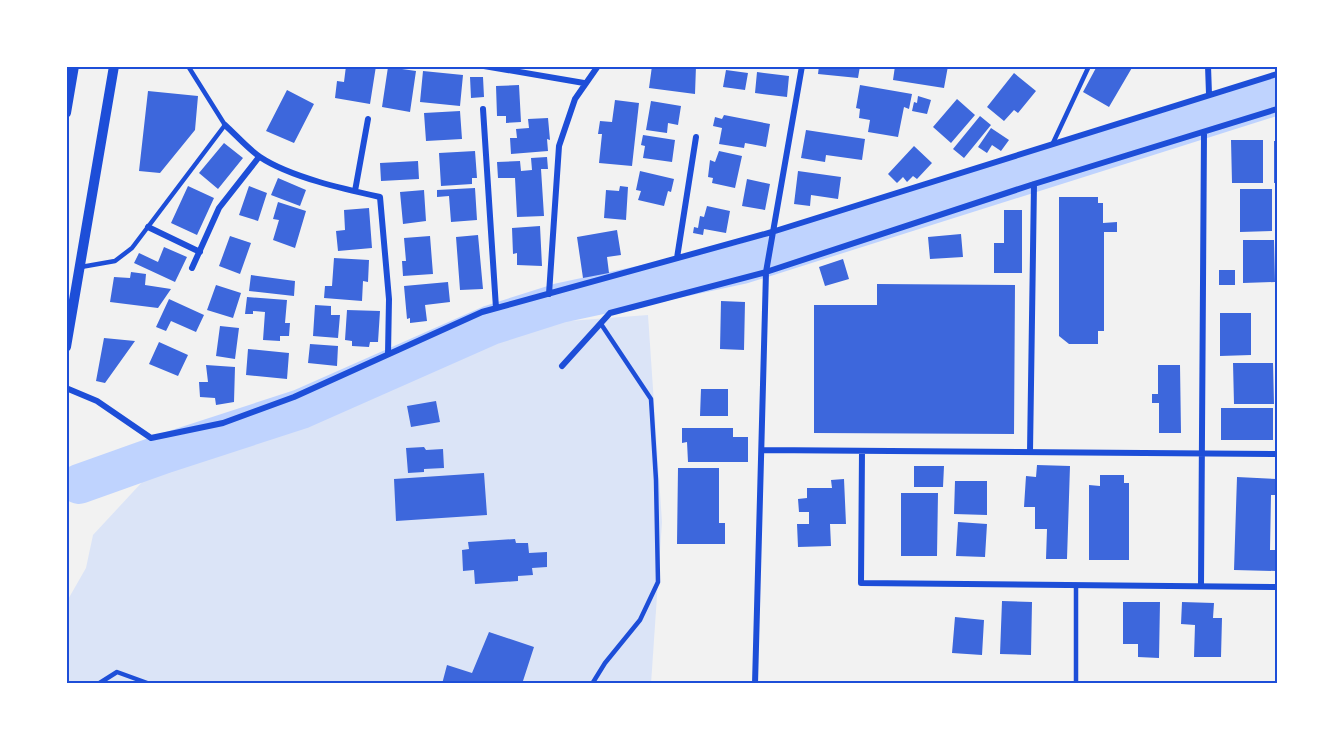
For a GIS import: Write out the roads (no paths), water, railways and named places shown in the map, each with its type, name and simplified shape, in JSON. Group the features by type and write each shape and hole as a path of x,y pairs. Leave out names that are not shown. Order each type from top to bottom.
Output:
{"street":[{"path":"66,113 74,66"},
{"path":"66,347 114,66"},
{"path":"484,66 584,84"},
{"path":"549,294 559,146 575,99 598,66"},
{"path":"756,684 766,271 802,66"},
{"path":"1208,66 1209,94"},
{"path":"66,388 97,401 151,438 223,423 294,397 482,312 772,233 1277,74"},
{"path":"483,109 496,308"},
{"path":"562,366 610,314 766,271 1034,184 1277,109"},
{"path":"355,191 368,119"},
{"path":"225,125 259,157 279,167 380,197 389,299 388,354"},
{"path":"1201,586 1204,132"},
{"path":"677,258 696,137"},
{"path":"192,268 219,208 259,157"},
{"path":"1030,452 1034,184"},
{"path":"148,227 200,252"},
{"path":"762,450 1277,454"},
{"path":"862,451 861,583 1277,587"}],"lane":[{"path":"81,267 115,261 132,248 225,125 188,66"},
{"path":"1053,143 1089,66"},
{"path":"592,684 605,663 640,620 658,582 656,480 651,399 601,324"},
{"path":"1076,585 1076,684"},
{"path":"98,684 117,672 150,684"}],"waterway":[{"path":"79,484 301,409 491,325 560,303 742,264 1277,95"}]}
